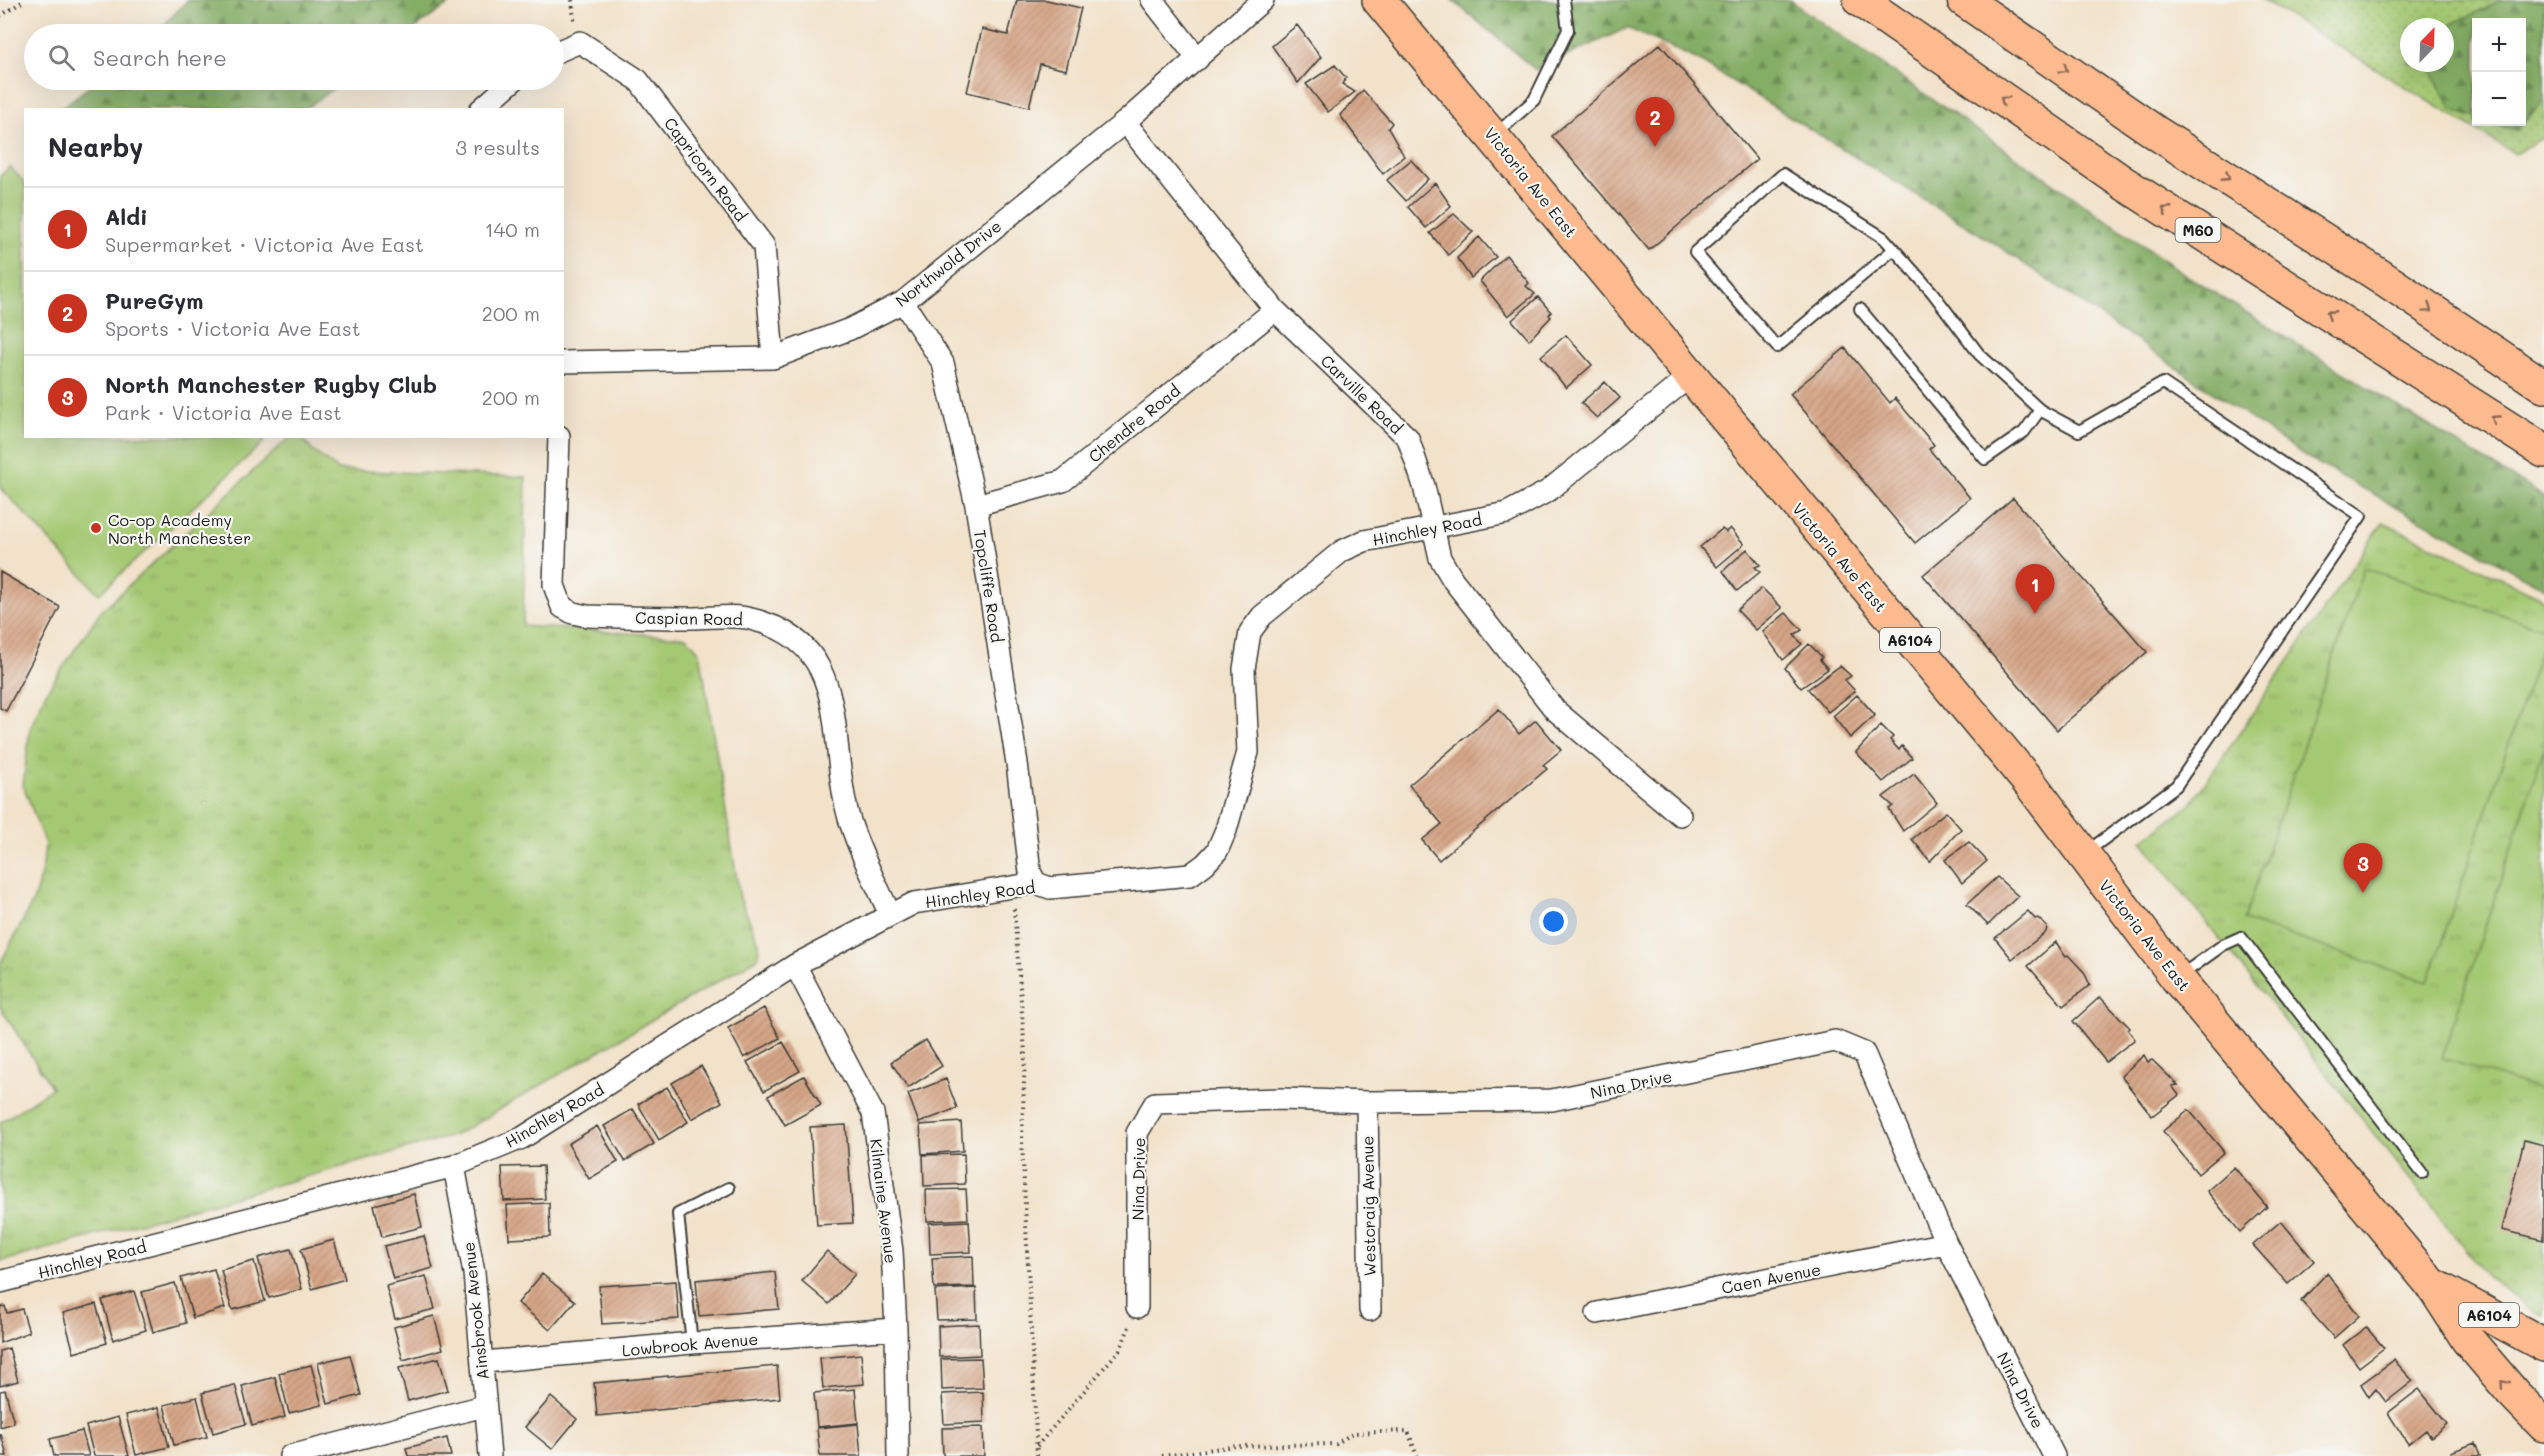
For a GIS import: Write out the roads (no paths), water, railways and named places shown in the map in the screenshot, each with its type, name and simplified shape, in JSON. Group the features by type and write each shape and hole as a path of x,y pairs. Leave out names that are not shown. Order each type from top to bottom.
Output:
{"main road":[{"name":"Victoria Ave East","path":"1378,0 1494,136 1690,376 2032,786 2177,978 2433,1286 2468,1340 2513,1394 2544,1425"},
{"name":"M60","path":"1860,0 2125,184 2544,451"},
{"path":"1964,0 2158,134 2380,276 2544,387"},
{"name":"A6104","path":"2433,1286 2544,1345"}],"street":[{"path":"1152,0 1198,59"},
{"name":"Northwold Drive","path":"564,362 773,358 850,328 903,302 1125,122 1263,0"},
{"name":"Capricorn Road","path":"564,49 580,42 638,80 764,246 773,358"},
{"path":"482,108 503,90"},
{"name":"Carville Road","path":"1125,122 1275,310 1408,438 1424,486 1440,558 1453,580 1555,710 1680,814"},
{"name":"Topcliffe Road","path":"903,302 943,363 976,505 1017,763 1030,872 1036,883"},
{"name":"Chendre Road","path":"976,505 1063,481 1275,310"},
{"name":"Hinchley Road","path":"0,1282 454,1166 522,1138 795,965 914,903 1036,883 1050,888 1190,875 1205,864 1216,850 1226,830 1248,752 1249,730 1244,669 1250,632 1262,616 1342,551 1364,541 1507,513 1526,505 1548,491 1690,376"},
{"name":"Caspian Road","path":"559,438 554,585 562,607 573,613 587,616 748,618 780,627 803,644 818,662 828,684 848,816 863,862 890,915"},
{"name":"Kilmaine Avenue","path":"795,965 873,1113 892,1251 898,1456"},
{"name":"Nina Drive","path":"1137,1307 1137,1133 1155,1103 1282,1099 1367,1102 1552,1100 1835,1041 1864,1053 1946,1243 2054,1456"},
{"name":"Westcraig Avenue","path":"1367,1102 1370,1310"},
{"name":"Ainsbrook Avenue","path":"454,1166 474,1273 484,1362 484,1406 490,1456"},
{"name":"Caen Avenue","path":"1597,1313 1946,1243"},
{"name":"Lowbrook Avenue","path":"484,1362 692,1343 896,1329"},
{"path":"290,1456 484,1406"}],"lane":[{"path":"1494,136 1534,99 1568,30 1564,0"},
{"path":"1894,249 1777,347 1695,252 1784,174 1884,238 1894,249 1932,292 1979,354 2040,410 2079,431 2163,383 2361,516 2176,786 2084,855"},
{"path":"1860,309 1985,459 2024,432 2040,410"},
{"path":"2177,978 2223,945 2241,937 2422,1173"},
{"path":"692,1343 678,1214 729,1188"}],"place":[{"name":"PureGym","path":"1655,147"},
{"name":"Co-op Academy North Manchester","path":"96,528"},
{"name":"Aldi","path":"2035,614"},
{"name":"North Manchester Rugby Club","path":"2363,893"}]}
